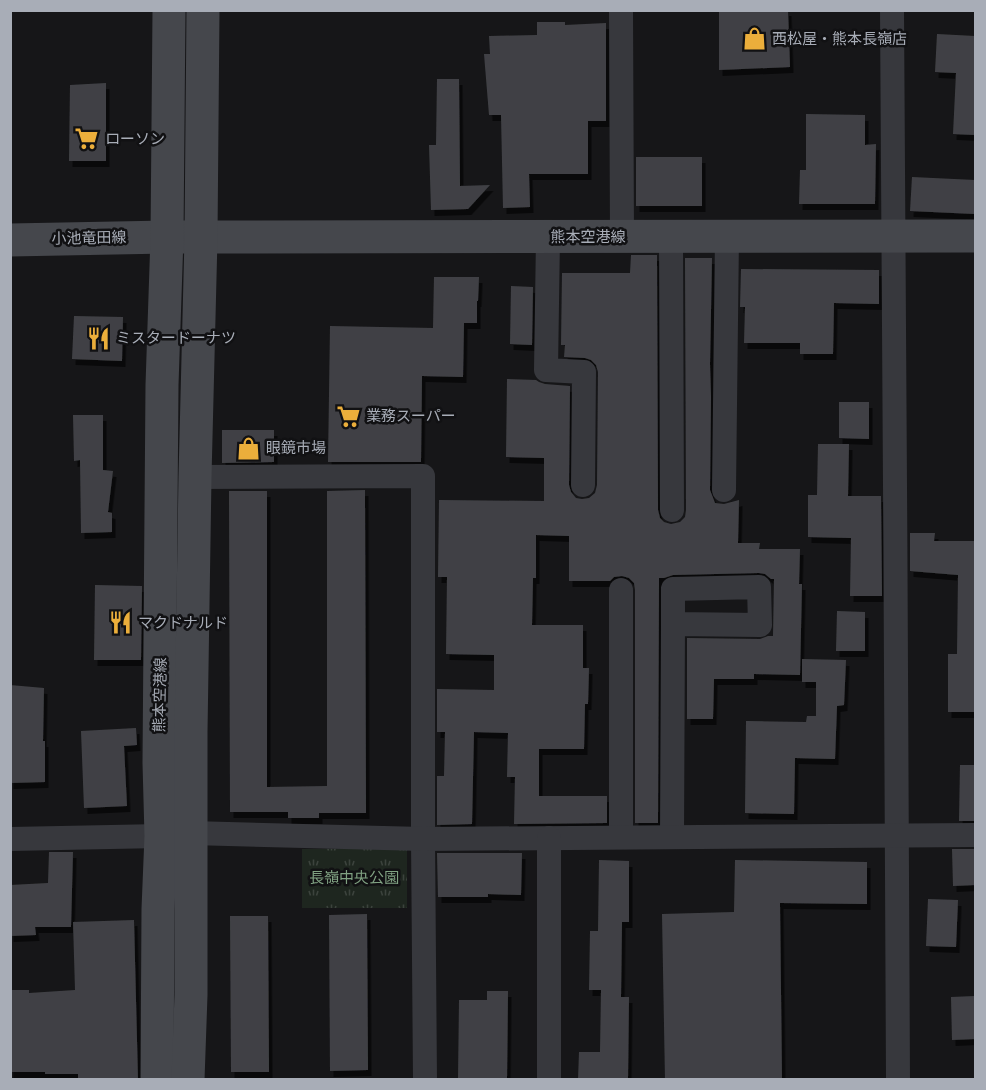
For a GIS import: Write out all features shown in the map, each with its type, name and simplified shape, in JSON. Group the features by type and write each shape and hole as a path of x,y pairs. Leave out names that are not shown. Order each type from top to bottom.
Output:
{"main road":[{"path":"166,237 169,10"},
{"path":"201,238 203,10"},
{"name":"熊本空港線","path":"188,1080 191,995 176,834 159,764 162,385 166,237 975,236"},
{"name":"小池竜田線","path":"10,240 166,237"},
{"name":"熊本空港線","path":"157,1080 158,909 176,834 195,477 201,238"}],"street":[{"path":"621,10 622,236"},
{"path":"892,10 898,1080"},
{"path":"671,236 672,510"},
{"path":"724,490 727,236"},
{"path":"548,237 546,370 584,372 583,485"},
{"path":"195,477 423,476 425,1080"},
{"path":"621,590 621,837"},
{"path":"672,837 673,624"},
{"path":"10,839 176,834 423,839 975,835"},
{"path":"549,838 549,1080"}],"green space":[{"name":"長嶺中央公園","path":"407,848 407,908 302,908 302,849"}],"building":[{"name":"西松屋・熊本長嶺店","path":"719,10 788,10 790,67 719,70"},
{"path":"537,22 565,22 565,25 606,23 606,121 588,121 588,174 529,174 530,207 503,208 501,115 489,115 484,54 490,54 489,36 537,35"},
{"path":"937,34 975,36 975,135 953,134 956,73 935,72"},
{"path":"437,79 459,79 460,186 490,185 468,209 431,210 429,145 436,145"},
{"name":"ローソン","path":"106,83 106,161 69,161 70,85"},
{"path":"806,114 865,115 865,145 876,144 875,204 799,204 800,170 806,170"},
{"path":"636,157 702,157 702,206 636,206"},
{"path":"912,177 975,180 975,214 910,211"},
{"path":"631,255 657,255 658,510 660,518 671,524 680,522 685,517 686,510 685,258 712,258 710,490 715,503 724,504 739,500 738,543 760,543 759,549 800,549 799,584 802,584 800,675 754,674 754,679 714,679 713,719 687,719 687,638 760,639 773,636 774,579 759,573 673,575 659,578 658,823 635,823 634,583 622,576 614,577 610,581 569,581 569,536 536,535 536,578 533,578 532,625 583,625 583,668 589,668 584,749 539,749 539,796 607,796 607,823 514,824 515,777 507,777 508,733 474,732 472,824 437,825 437,776 444,776 445,732 437,732 437,689 494,690 494,655 446,654 447,577 438,577 439,500 544,501 544,458 506,457 507,379 536,380 545,384 570,386 569,485 576,498 589,498 595,493 597,485 598,372 591,360 564,357 565,345 561,345 562,273 630,273"},
{"path":"741,269 879,270 879,304 834,303 833,354 800,354 800,343 744,343 745,307 740,307"},
{"path":"434,277 479,277 477,323 464,323 463,377 422,376 421,462 328,462 330,326 433,328"},
{"path":"511,286 533,287 532,345 510,344"},
{"name":"ミスタードーナツ","path":"74,316 123,317 122,361 72,359"},
{"path":"839,402 869,402 869,439 839,438"},
{"path":"73,415 103,415 103,470 113,471 108,512 112,513 112,532 81,533 80,460 74,461"},
{"name":"眼鏡市場","path":"222,430 274,430 274,462 222,463"},
{"path":"818,444 849,444 848,496 881,496 882,596 850,596 851,538 808,537 808,495 817,495"},
{"path":"365,490 366,813 319,813 319,818 288,818 288,812 230,812 229,491 267,491 267,787 327,786 327,491"},
{"path":"910,533 935,533 934,541 975,541 975,712 948,712 948,654 957,654 958,575 910,571"},
{"name":"マクドナルド","path":"95,585 142,586 141,660 94,660"},
{"path":"837,611 865,612 865,651 836,651"},
{"path":"802,659 846,660 844,705 837,706 835,759 795,758 794,814 745,813 746,721 806,722 807,716 816,716 816,682 802,682"},
{"path":"10,685 44,688 45,782 10,783"},
{"path":"136,728 137,745 124,746 127,806 84,808 81,731"},
{"path":"960,765 975,765 975,821 959,821"},
{"path":"952,849 975,849 975,885 953,886"},
{"path":"49,852 73,852 71,927 35,927 36,935 10,936 10,885 48,883"},
{"path":"437,853 522,853 521,895 438,897"},
{"path":"599,860 629,861 629,922 622,922 621,997 629,997 628,1080 578,1080 579,1052 600,1052 601,990 589,990 590,931 598,931"},
{"path":"735,860 867,862 867,904 780,903 782,1080 665,1080 662,914 734,912"},
{"path":"928,899 958,900 956,947 926,946"},
{"path":"367,914 368,1070 330,1071 329,915"},
{"path":"230,916 268,916 269,1072 231,1072"},
{"path":"134,920 138,1080 78,1080 78,1074 10,1072 10,990 29,990 29,993 75,990 73,922"},
{"path":"487,991 508,991 507,1080 458,1080 459,1000 487,1000"},
{"path":"975,996 975,1039 952,1040 951,997"}],"place":[{"name":"西松屋・熊本長嶺店","path":"754,39"},
{"name":"ローソン","path":"87,139"},
{"name":"ミスタードーナツ","path":"98,338"},
{"name":"業務スーパー","path":"348,416"},
{"name":"眼鏡市場","path":"248,448"},
{"name":"マクドナルド","path":"120,623"}]}
